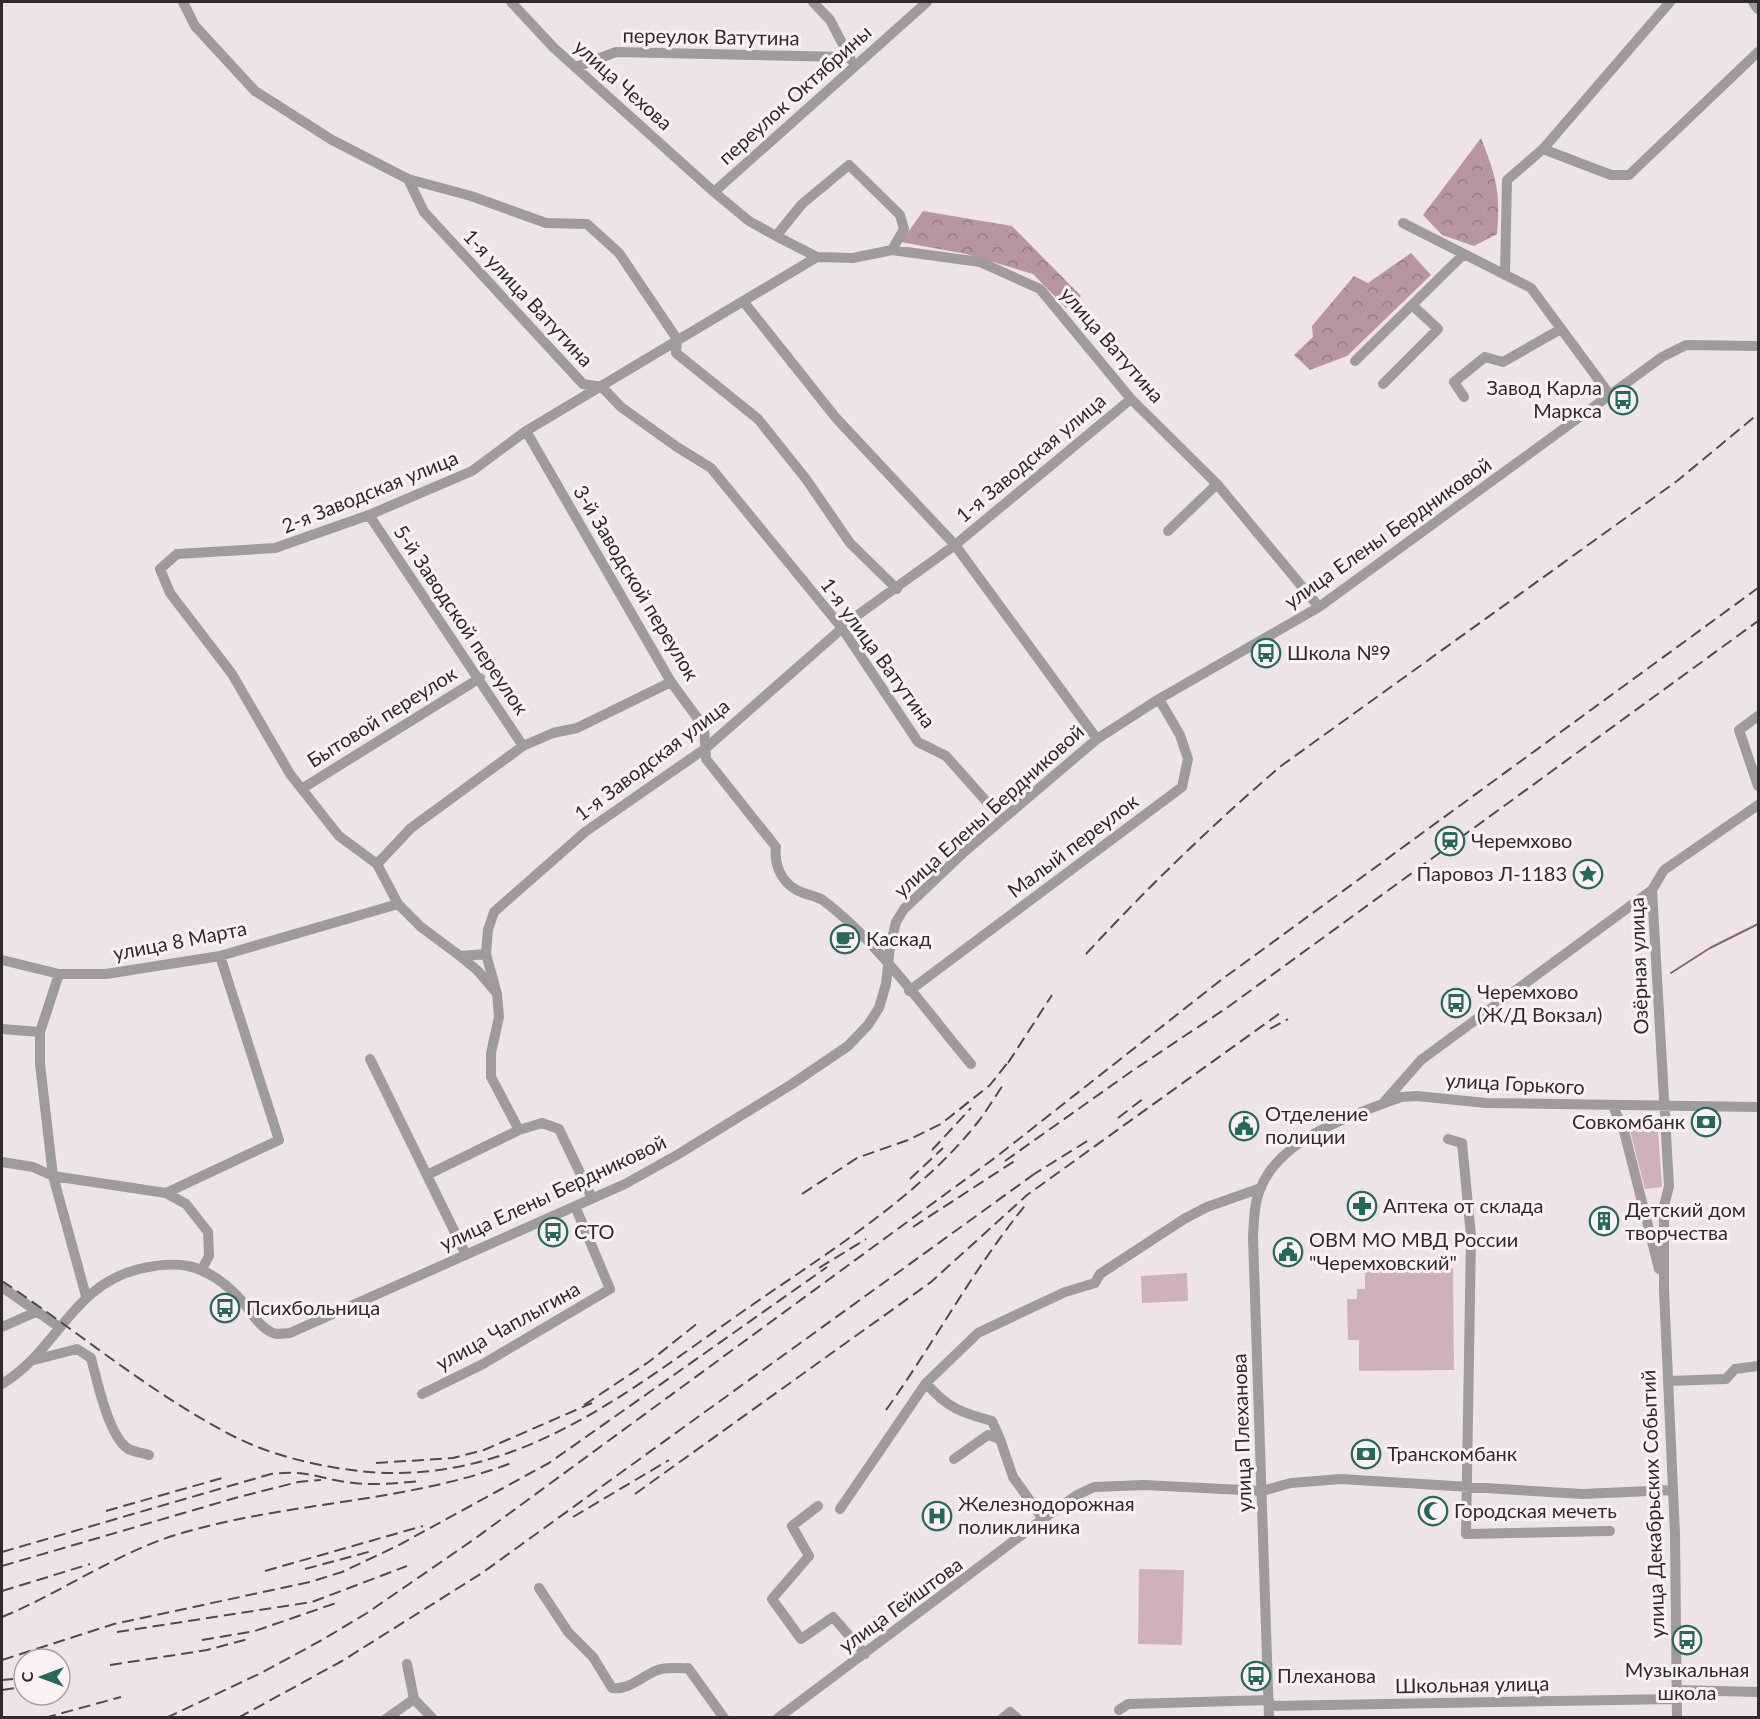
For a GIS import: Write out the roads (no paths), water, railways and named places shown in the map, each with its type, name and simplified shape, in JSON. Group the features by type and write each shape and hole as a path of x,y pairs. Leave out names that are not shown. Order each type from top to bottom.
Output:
{"street":[{"path":"183,2 195,26 255,91 332,140 408,179 471,196 546,223 587,224 619,253 677,339 676,353 758,419 806,479 850,543 897,589"},
{"name":"улица Чехова","path":"511,2 576,67 714,192"},
{"path":"813,2 830,20 852,61"},
{"path":"913,2 914,14"},
{"name":"переулок Октябрины","path":"714,192 852,61 927,2"},
{"path":"1506,275 1507,180 1543,149 1670,2"},
{"path":"1753,2 1758,9"},
{"name":"переулок Ватутина","path":"576,67 616,52 852,61"},
{"path":"1543,149 1611,175 1629,175 1758,52"},
{"path":"776,236 802,204 849,165 900,214 904,229 892,250"},
{"name":"1-я улица Ватутина","path":"408,179 424,212 583,384 602,387 621,407 711,468 842,628 918,742 946,756 1002,819"},
{"name":"улица Ватутина","path":"714,192 749,221 817,257 853,258 892,250 980,262 1040,289 1131,399 1217,484 1319,607"},
{"path":"1403,223 1531,288 1610,395"},
{"path":"1355,361 1464,254"},
{"name":"2-я Заводская улица","path":"303,788 290,774 232,674 170,593 160,569 177,554 275,548 369,515 472,471 526,430 602,387 677,339 817,257"},
{"path":"742,301 836,418 955,545 1097,739"},
{"path":"1383,384 1438,329 1412,305"},
{"path":"1464,397 1454,382 1485,357 1503,362 1561,329"},
{"name":"улица Елены Бердниковой","path":"2,1384 34,1360 86,1296 122,1274 157,1265 180,1265 202,1269 220,1280 263,1326 276,1334 290,1333 575,1206 677,1155 792,1084 848,1046 868,1025 879,1008 886,984 896,922 904,909 1002,819 1097,739 1159,699 1319,607 1662,357 1686,345 1758,346"},
{"name":"1-я Заводская улица","path":"519,1130 491,1077 491,1053 499,1017 497,994 486,954 488,930 494,912 585,832 706,748 842,628 955,545 1131,399"},
{"name":"3-й Заводской переулок","path":"526,430 671,682 704,727 706,759 776,847 774,861 782,876 794,889 823,900 888,966 970,1064"},
{"path":"1168,531 1217,484"},
{"name":"5-й Заводской переулок","path":"369,515 480,678 523,746"},
{"name":"Бытовой переулок","path":"303,788 480,678"},
{"path":"377,864 411,828 523,746 553,733 577,728 671,682"},
{"name":"Малый переулок","path":"909,991 1182,787 1188,759 1180,735 1159,699"},
{"path":"1758,716 1739,730 1758,786"},
{"path":"303,788 339,836 377,864 398,904 421,927 478,971 497,994"},
{"name":"Озёрная улица","path":"1664,1106 1652,890 1664,870 1758,805"},
{"path":"1382,1105 1421,1060 1652,890"},
{"name":"улица 8 Марта","path":"2,960 59,974 106,974 220,956 398,904"},
{"path":"460,956 486,954"},
{"path":"166,1193 279,1140 220,956"},
{"path":"59,974 40,1032 40,1064 53,1176 86,1296"},
{"path":"2,1029 40,1032"},
{"path":"370,1059 466,1255"},
{"name":"улица Горького","path":"1283,1155 1299,1142 1401,1097 1417,1095 1486,1103 1758,1107"},
{"name":"улица Декабрьских Событий","path":"1612,1106 1627,1142 1664,1290"},
{"name":"улица Декабрьских Событий","path":"1664,1106 1669,1186 1664,1206 1664,1290 1673,1490 1677,1718"},
{"path":"427,1175 519,1130 542,1123 559,1129 592,1198"},
{"path":"1448,1139 1462,1143 1471,1236 1466,1534 1610,1531"},
{"name":"улица Плеханова","path":"1269,1708 1253,1237 1256,1206 1261,1188 1283,1155"},
{"path":"2,1162 33,1167 53,1176 166,1193 186,1204 208,1232 209,1256 202,1269"},
{"path":"840,1509 927,1383 978,1333 1065,1292 1095,1283 1100,1274 1184,1219 1207,1207 1261,1188"},
{"name":"улица Чаплыгина","path":"422,1394 483,1364 610,1289 575,1206"},
{"path":"2,1287 59,1327"},
{"path":"2,1327 38,1311"},
{"path":"34,1360 77,1349 91,1358 104,1402 118,1436 128,1449 150,1455"},
{"path":"1668,1381 1726,1379 1734,1369 1758,1366"},
{"path":"927,1383 939,1398 956,1410 992,1421 1013,1477 1043,1520"},
{"path":"954,1459 988,1435 1000,1439"},
{"path":"1262,1491 1291,1483 1341,1479 1582,1494 1673,1490"},
{"name":"улица Гейштова","path":"778,1718 1077,1495 1094,1487 1144,1485 1262,1491"},
{"path":"818,1506 792,1526 809,1556 772,1599 801,1639 833,1617 865,1654"},
{"path":"539,1588 568,1632 593,1657 612,1688 622,1689 656,1670 670,1667 688,1668 724,1718"},
{"path":"407,1664 414,1699 432,1718"},
{"name":"Школьная улица","path":"1119,1710 1128,1704 1269,1708 1758,1692"},
{"path":"387,1718 414,1699"},
{"path":"1003,1718 1010,1712 1017,1718"}],"waterway":[{"path":"1671,973 1710,948 1758,924"}],"railway":[{"path":"1086,954 1181,857 1281,766 1677,481 1758,414"},
{"path":"166,1718 263,1672 322,1640 367,1613 473,1540 996,1157 1221,980 1758,588"},
{"path":"1005,1161 1132,1071 1228,1007 1758,621"},
{"path":"1008,1063 1052,995"},
{"path":"635,1494 931,1282 1027,1195 1283,1011"},
{"path":"1270,1029 1288,1019"},
{"path":"802,1194 857,1158 908,1140 941,1124 990,1085 1012,1057"},
{"path":"2,1281 174,1402 247,1443 285,1456 337,1468 397,1473 452,1468 504,1454 554,1434 602,1408 836,1248 898,1201 954,1150 978,1122 1005,1082"},
{"path":"1118,1118 1144,1098"},
{"path":"932,1150 971,1108"},
{"path":"1031,1176 1089,1140"},
{"path":"910,1179 943,1148"},
{"path":"913,1227 1016,1160"},
{"path":"238,1718 342,1661 482,1573 1037,1172"},
{"path":"886,1410 972,1278 1028,1202"},
{"path":"819,1268 866,1239"},
{"path":"2,1660 114,1624 310,1582 342,1572 397,1546 549,1463 827,1267"},
{"path":"584,1405 650,1361 699,1322"},
{"path":"376,1463 453,1458 484,1450 592,1403"},
{"path":"573,1517 669,1460"},
{"path":"2,1617 113,1561 182,1533 265,1514 433,1486 474,1476 514,1462"},
{"path":"2,1552 271,1474 302,1473 365,1484 422,1481"},
{"path":"106,1511 222,1478"},
{"path":"2,1566 235,1498 298,1482 321,1480"},
{"path":"265,1571 423,1526"},
{"path":"305,1569 372,1551"},
{"path":"2,1591 90,1564"},
{"path":"117,1632 312,1602 407,1566"},
{"path":"202,1640 255,1631 339,1602"},
{"path":"110,1665 207,1650 248,1639"},
{"path":"2,1680 12,1679"},
{"path":"2,1690 12,1688"},
{"path":"44,1718 121,1697"}],"place":[{"name":"Завод Карла Маркса","path":"1623,400"},
{"name":"Школа №9","path":"1266,653"},
{"name":"Черемхово","path":"1450,841"},
{"name":"Паровоз Л-1183","path":"1588,874"},
{"name":"Каскад","path":"845,939"},
{"name":"Черемхово (Ж/Д Вокзал)","path":"1456,1003"},
{"name":"Совкомбанк","path":"1706,1122"},
{"name":"Отделение полиции","path":"1244,1126"},
{"name":"Аптека от склада","path":"1362,1206"},
{"name":"Детский дом творчества","path":"1604,1221"},
{"name":"СТО","path":"553,1232"},
{"name":"ОВМ МО МВД России \"Черемховский\"","path":"1288,1252"},
{"name":"Психбольница","path":"225,1308"},
{"name":"Транскомбанк","path":"1366,1454"},
{"name":"Городская мечеть","path":"1433,1511"},
{"name":"Железнодорожная поликлиника","path":"937,1516"},
{"name":"Музыкальная школа","path":"1687,1640"},
{"name":"Плеханова","path":"1256,1676"}]}
